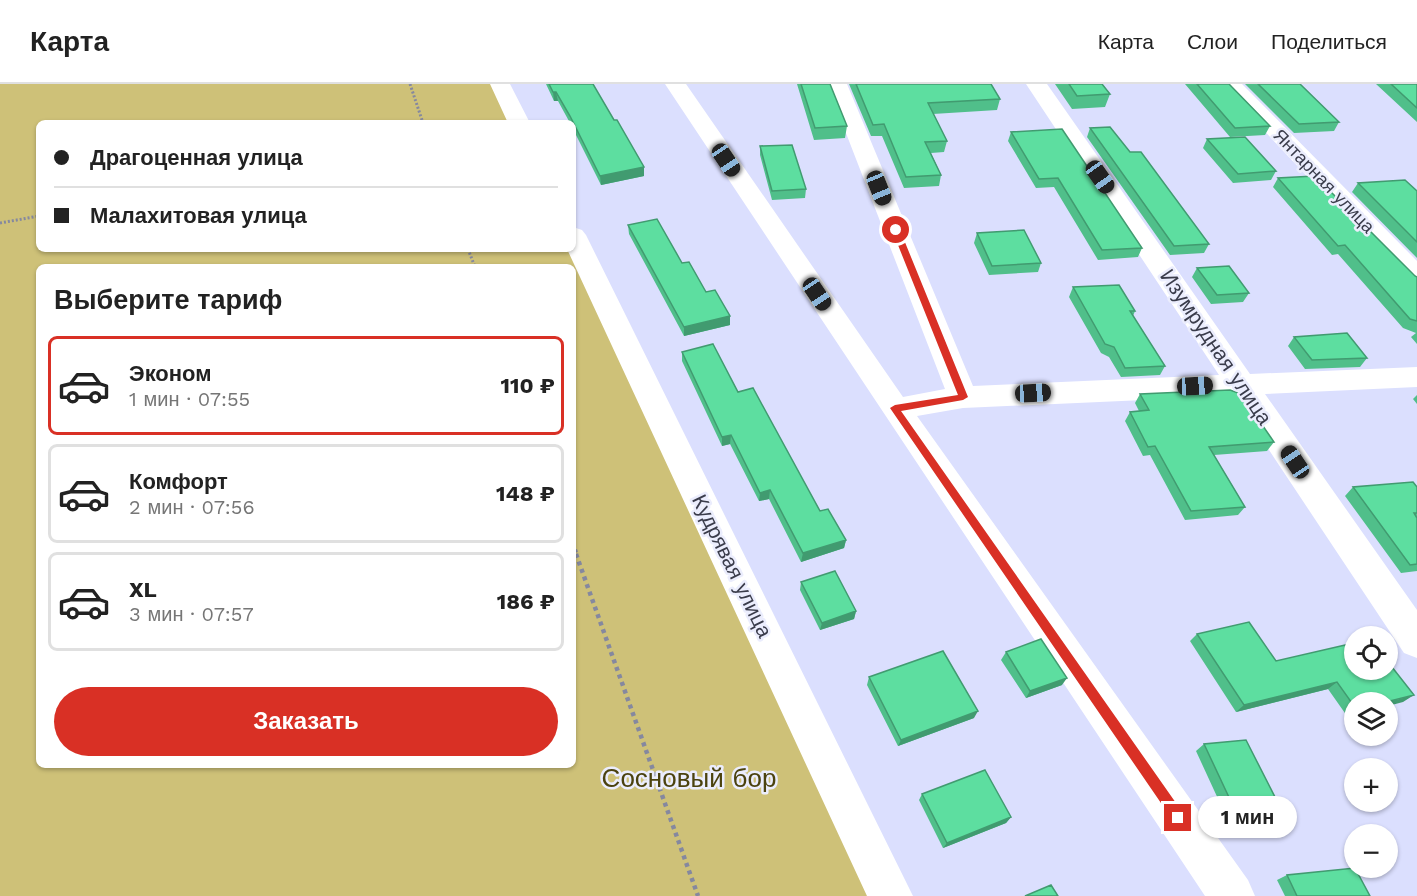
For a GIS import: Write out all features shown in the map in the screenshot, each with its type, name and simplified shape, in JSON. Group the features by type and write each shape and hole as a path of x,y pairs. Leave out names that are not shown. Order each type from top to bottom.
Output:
{"street":[{"path":"500,84 518,120"},
{"path":"675,84 895,408 1232,896"},
{"path":"837,84 963,397"},
{"name":"Изумрудная улица","path":"1036,84 1417,641"},
{"name":"Янтарная улица","path":"1230,84 1417,277"},
{"name":"Кудрявая улица","path":"576,241 890,896"},
{"path":"895,408 963,397 1417,377"}],"path":[{"path":"410,84 422,120"},
{"path":"0,223 36,217"},
{"path":"576,552 698,896"}],"green space":[{"name":"Сосновый бор","path":"0,84 493,84 510,120 36,120 36,252 571,252 875,896 0,896"}],"building":[{"path":"549,84 593,84 644,167 600,176 576,128 576,120 572,120 556,92 553,92"},
{"path":"801,84 830,84 847,126 815,128"},
{"path":"856,84 991,84 1000,99 928,103 947,141 925,142 941,175 906,177 884,124 873,125"},
{"path":"1069,84 1102,84 1110,94 1077,96"},
{"path":"1197,84 1229,84 1270,126 1235,128"},
{"path":"1258,84 1300,84 1339,122 1299,124"},
{"path":"1391,84 1417,84 1417,108"},
{"path":"1110,127 1130,152 1141,152 1209,244 1174,246 1090,128"},
{"path":"1062,129 1142,248 1102,250 1058,178 1039,179 1011,132"},
{"path":"1245,137 1276,171 1238,174 1207,139"},
{"path":"792,145 806,189 772,191 760,146"},
{"path":"1315,176 1417,277 1417,321 1410,319 1345,245 1338,246 1278,178"},
{"path":"1405,180 1417,191 1417,242 1358,183"},
{"path":"657,219 682,263 689,262 706,292 715,290 730,316 684,327 628,225"},
{"path":"1024,230 1041,263 992,266 977,233"},
{"path":"1229,266 1249,293 1217,295 1197,268"},
{"path":"1119,285 1135,311 1130,311 1165,366 1125,368 1114,347 1105,344 1073,287"},
{"path":"1347,333 1367,358 1312,360 1294,337"},
{"path":"713,344 738,392 753,388 820,511 828,509 846,540 803,553 770,490 760,493 731,435 722,437 682,352"},
{"path":"1230,390 1241,394 1274,442 1209,447 1245,507 1191,511 1155,446 1148,447 1130,412 1149,410 1140,394"},
{"path":"1413,482 1417,487 1417,513 1414,513 1417,518 1417,564 1410,565 1353,487"},
{"path":"835,571 856,611 822,623 801,582"},
{"path":"1249,622 1276,661 1344,645 1344,680 1398,680 1398,675 1414,695 1398,699 1398,692 1344,692 1337,682 1244,705 1197,634"},
{"path":"1041,639 1067,678 1030,691 1006,652"},
{"path":"943,651 978,711 901,740 869,677"},
{"path":"1246,740 1278,803 1234,808 1204,744"},
{"path":"985,770 1011,817 947,843 922,794"},
{"path":"1344,869 1344,878 1360,878 1370,896 1297,896 1287,875"},
{"path":"1051,885 1058,896 1025,896"}],"route":[{"path":"896,230 963,397 895,408 1178,818"}]}
